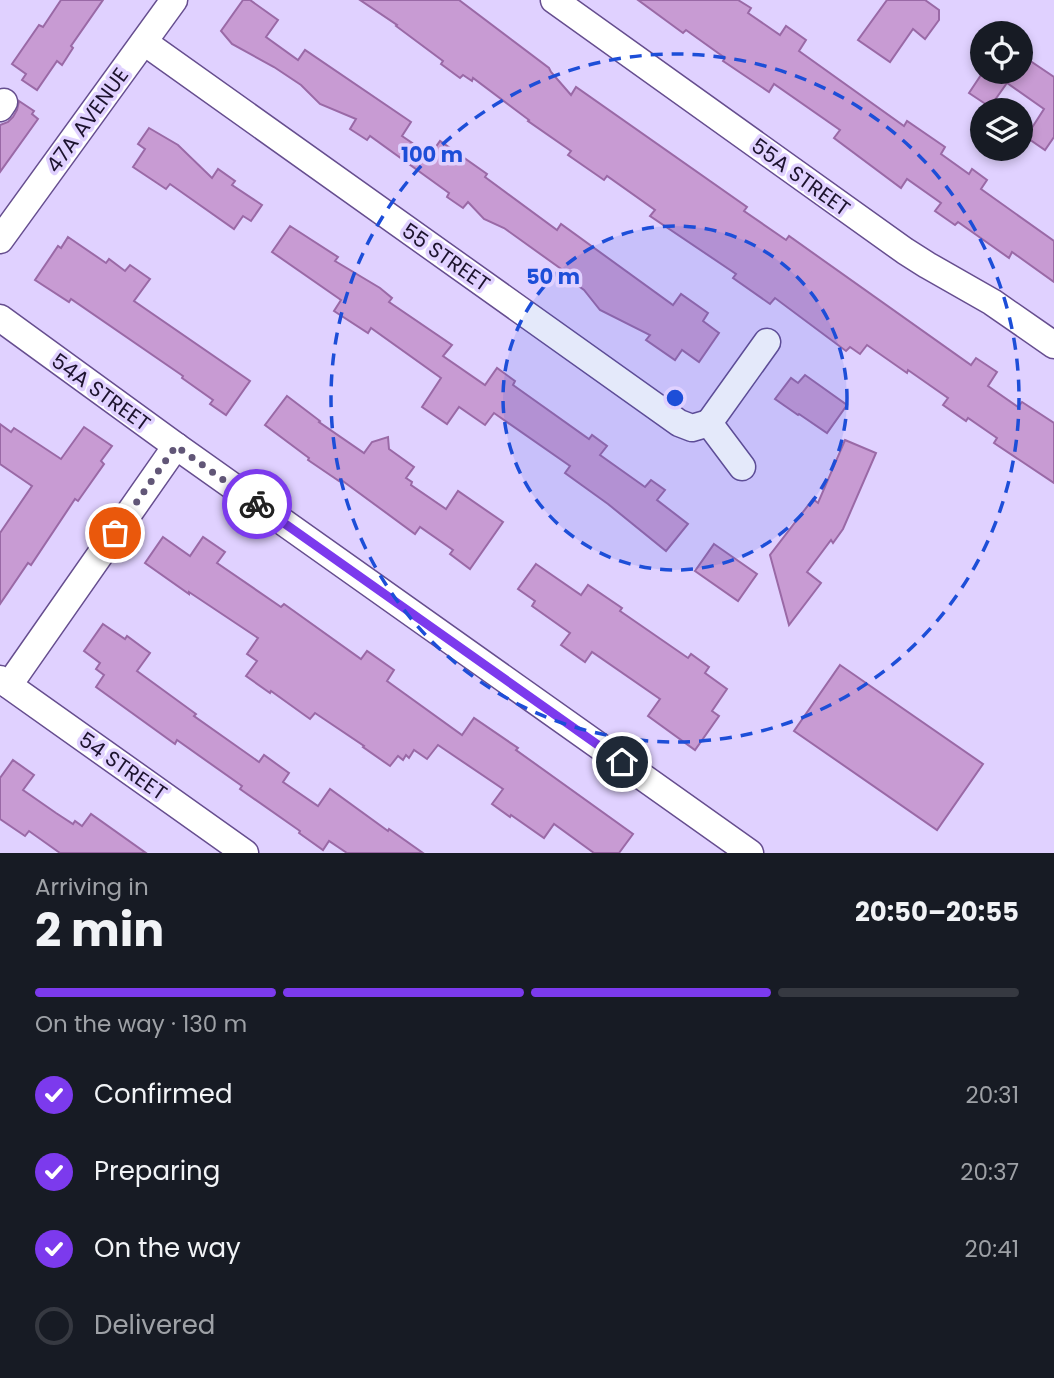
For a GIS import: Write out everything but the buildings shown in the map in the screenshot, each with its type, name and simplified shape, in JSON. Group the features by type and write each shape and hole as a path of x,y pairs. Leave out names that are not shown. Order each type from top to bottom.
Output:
{"street":[{"name":"47A AVENUE","path":"0,240 174,0"},
{"name":"55A STREET","path":"554,0 905,251 992,302 1054,345"},
{"name":"55 STREET","path":"144,42 679,423 692,428 709,423"},
{"name":"54A STREET","path":"0,318 750,853"},
{"path":"742,467 709,423 766,342"},
{"path":"4,682 176,446"},
{"name":"54 STREET","path":"4,682 246,853"}],"way so far":[{"path":"115,533 176,446 257,504"}],"route":[{"path":"257,504 622,762"}]}
